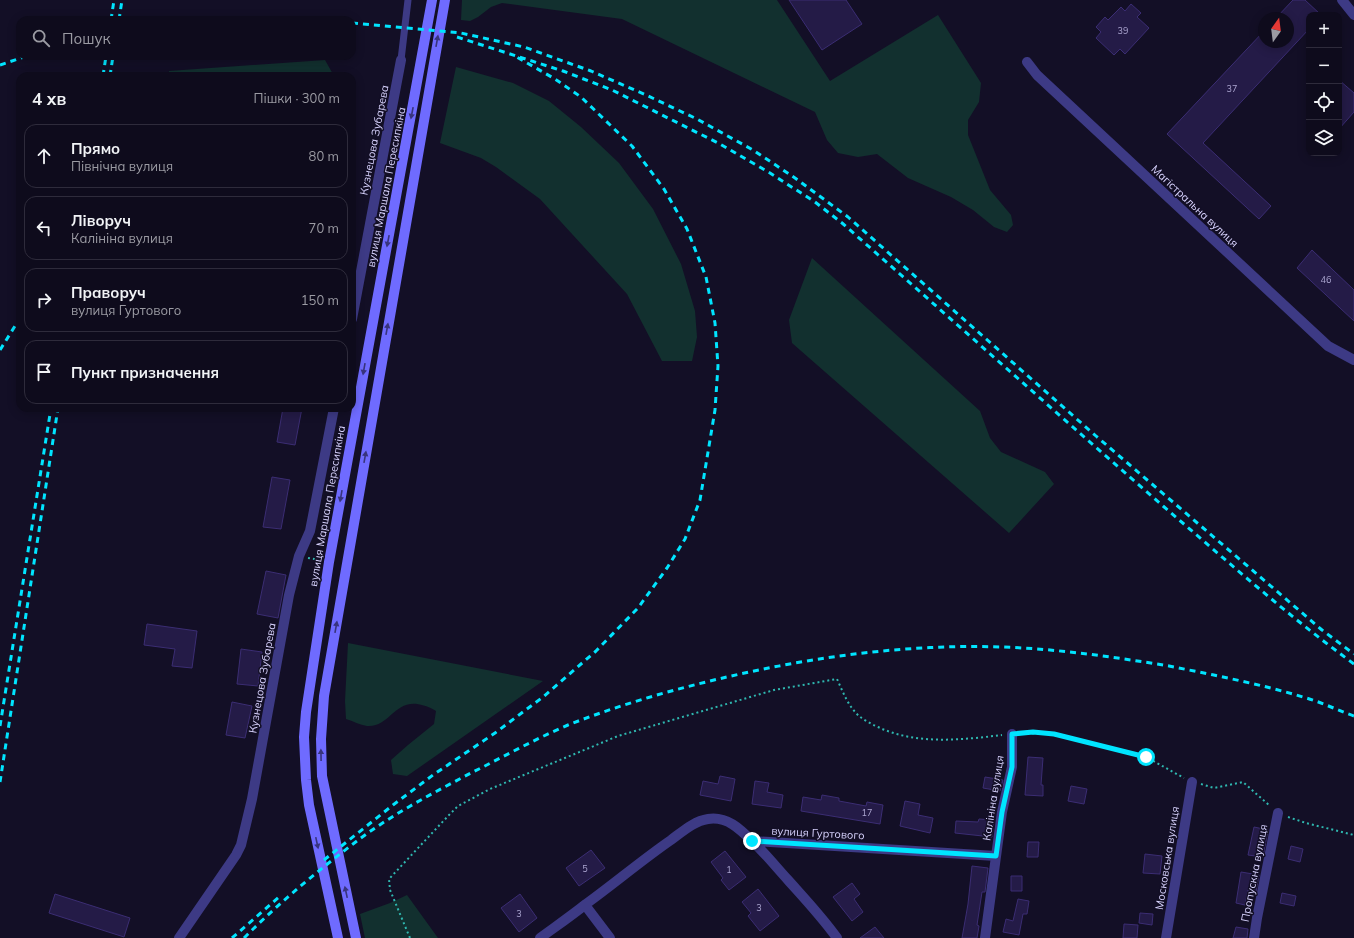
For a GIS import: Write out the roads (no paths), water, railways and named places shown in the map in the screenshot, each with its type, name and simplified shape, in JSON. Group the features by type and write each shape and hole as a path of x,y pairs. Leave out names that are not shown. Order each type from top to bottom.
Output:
{"main road":[{"name":"вулиця Маршала Пересипкіна","path":"337,935 309,805 304,758 306,712 329,562 432,0"},
{"path":"355,934 325,794 320,758 324,696 430,79 445,1"}],"street":[{"path":"1342,0 1354,15"},
{"name":"Кузнецова Зубарева","path":"356,284 401,60"},
{"name":"Магістральна вулиця","path":"1027,62 1037,75 1328,346 1354,360"},
{"name":"Кузнецова Зубарева","path":"179,938 236,855 241,845 252,799 290,595 300,556 310,531 333,412"},
{"name":"Калініна вулиця","path":"985,938 1002,812 1012,767 1012,734"},
{"name":"Московська вулиця","path":"1166,938 1192,782"},
{"name":"Пропускна вулиця","path":"1254,938 1278,813"},
{"path":"540,938 643,860 699,821 720,819 730,822 740,829 761,850 826,923 837,938"},
{"name":"вулиця Гуртового","path":"752,841 996,856"},
{"path":"585,905 610,938"}],"lane":[{"path":"401,60 408,0"}],"railway":[{"path":"112,16 114,0"},
{"path":"120,16 122,0"},
{"path":"356,23 461,33 524,47 591,71 646,95 697,119 753,150 795,178 848,217 1096,436 1322,630 1354,654"},
{"path":"457,37 563,71 612,90 720,144 770,173 815,202 842,223 1233,567 1354,664"},
{"path":"324,860 433,775 495,733 543,697 596,651 638,608 667,568 685,539 700,500 715,410 718,366 715,323 706,277 687,229 664,189 632,146 581,97 555,79 515,56"},
{"path":"0,65 16,60"},
{"path":"104,72 105,60"},
{"path":"111,72 112,60"},
{"path":"0,350 16,324"},
{"path":"0,726 50,412"},
{"path":"0,782 57,412"},
{"path":"244,938 297,889 367,834 426,797 519,748 568,725 653,696 697,684 772,667 837,656 903,649 936,647 1002,647 1044,650 1086,654 1169,666 1220,676 1303,697 1354,716"},
{"path":"232,938 279,897"}]}
